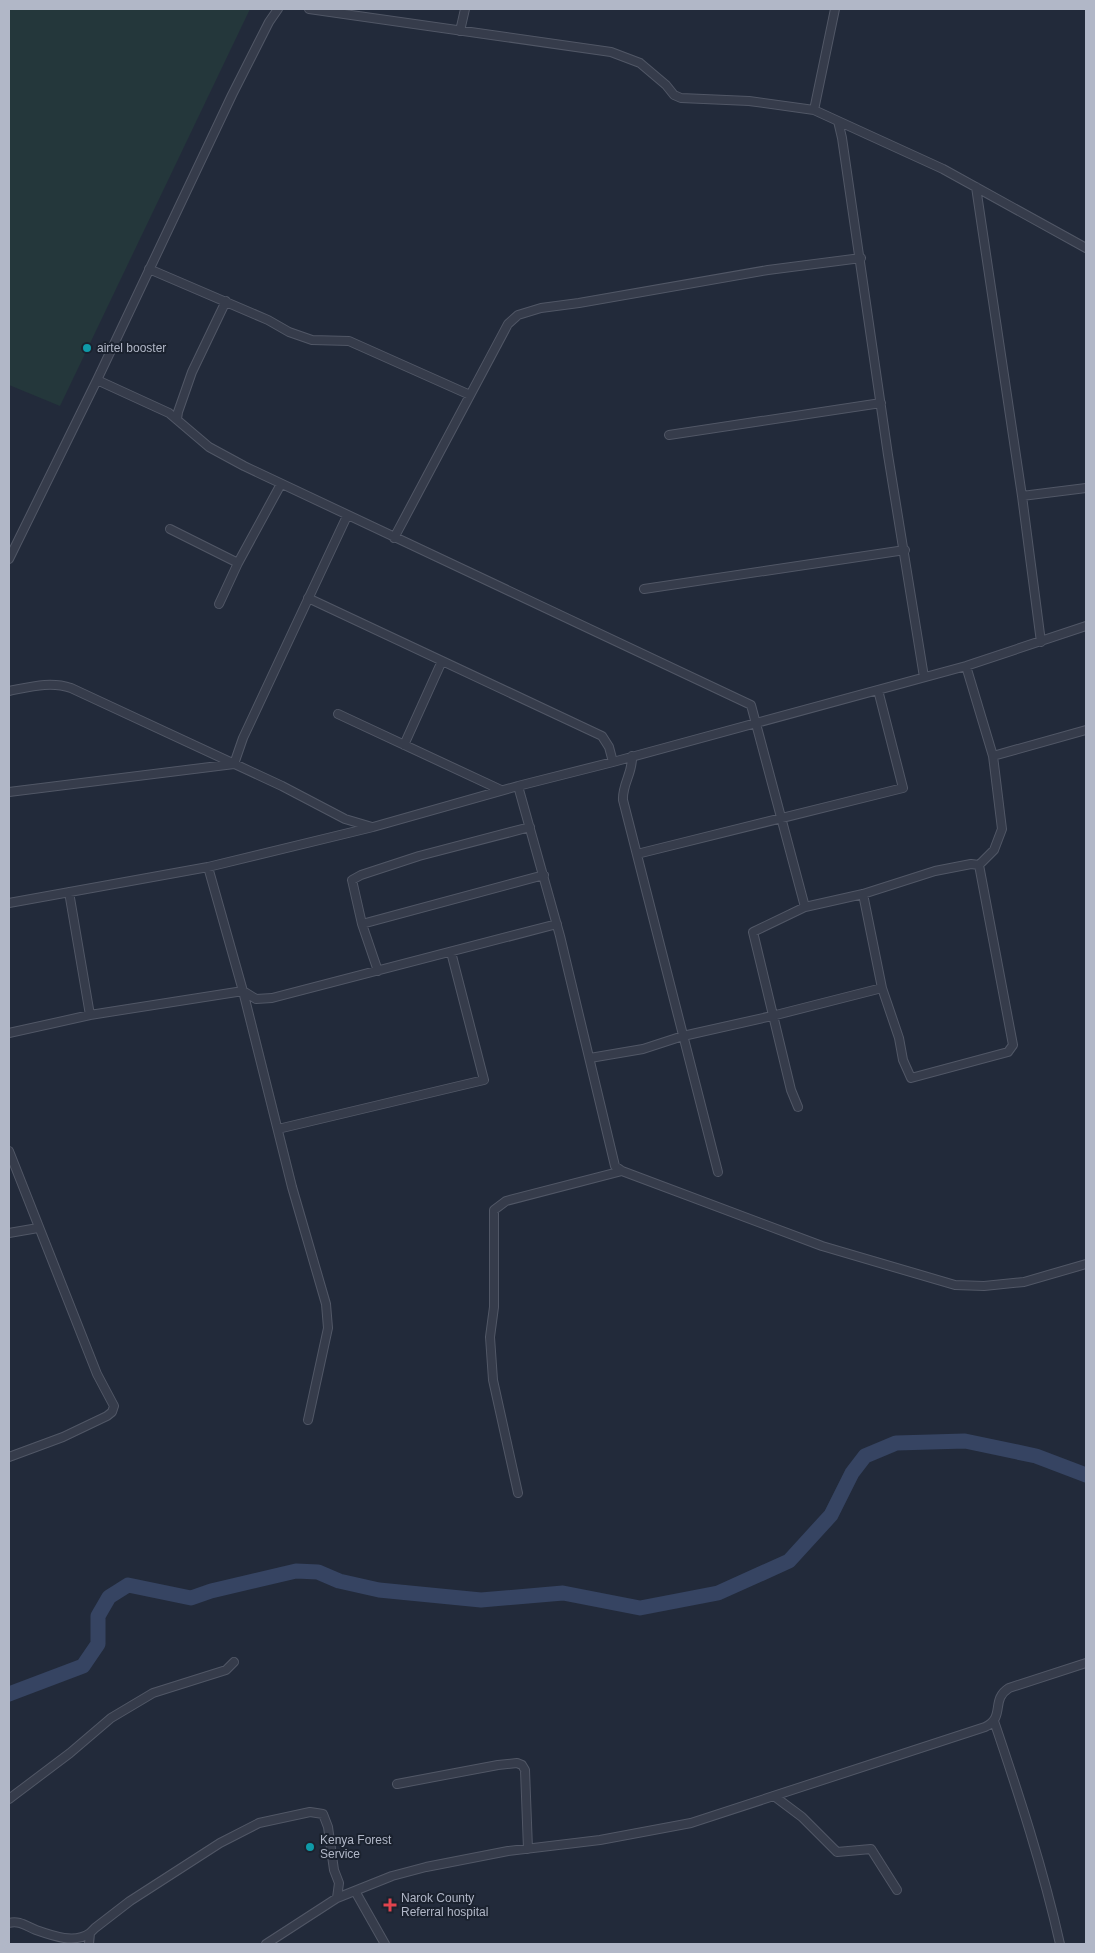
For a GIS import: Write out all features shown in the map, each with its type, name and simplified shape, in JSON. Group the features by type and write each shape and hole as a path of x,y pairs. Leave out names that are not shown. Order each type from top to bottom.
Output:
{"street":[{"path":"9,559 97,380 268,22 278,9"},
{"path":"308,9 611,52 640,62 666,85 674,95 681,98 749,101 814,110 943,169 1086,248"},
{"path":"460,31 465,9"},
{"path":"814,110 835,9"},
{"path":"838,121 861,258 881,403 924,678"},
{"path":"976,187 1022,496 1041,642"},
{"path":"394,538 508,324 518,315 541,308 768,270 861,258"},
{"path":"149,268 268,320 289,332 312,340 348,341 360,345 470,395"},
{"path":"177,419 192,372 226,302"},
{"path":"97,380 169,413 209,447 244,466 746,702 754,709 805,907"},
{"path":"669,435 881,403"},
{"path":"219,604 238,563 281,484"},
{"path":"1022,496 1086,488"},
{"path":"234,764 243,738 347,516"},
{"path":"170,529 238,563"},
{"path":"644,589 904,550"},
{"path":"308,598 602,736 609,747 613,762"},
{"path":"9,903 208,867 373,827 501,790 613,762 924,678 1086,626"},
{"path":"404,745 442,661"},
{"path":"966,666 993,756 1002,828 994,850 979,865"},
{"path":"9,691 43,684 59,684 71,688 234,764 345,819 373,827"},
{"path":"637,854 903,788 878,690"},
{"path":"338,714 501,790"},
{"path":"993,756 1086,730"},
{"path":"632,756 633,765 630,776 622,791 718,1172"},
{"path":"9,792 234,764"},
{"path":"518,786 557,924 615,1166 622,1171 822,1246 955,1285 984,1286 1024,1282 1086,1264"},
{"path":"378,971 362,924 352,880 361,875 419,856 530,827"},
{"path":"798,1107 791,1090 753,932 805,907 863,894 935,871 971,864 979,865"},
{"path":"863,894 882,988 899,1038 903,1060 911,1078 1008,1052 1013,1045 979,865"},
{"path":"208,867 326,1304 328,1318 325,1344 308,1420"},
{"path":"362,924 544,875"},
{"path":"69,892 90,1016"},
{"path":"243,991 249,997 262,1000 557,924"},
{"path":"278,1130 484,1080 451,952"},
{"path":"590,1058 643,1049 683,1036 882,988"},
{"path":"9,1033 90,1016 243,991"},
{"path":"9,1151 38,1228 98,1374 112,1401 113,1409 107,1416 9,1457"},
{"path":"518,1493 493,1380 490,1337 494,1307 494,1210 506,1201 622,1171"},
{"path":"9,1233 38,1228"},
{"path":"9,1799 70,1753 111,1718 153,1693 226,1670 234,1662"},
{"path":"266,1944 337,1898 392,1876 426,1867 528,1849 600,1840 677,1826 984,1727 994,1721 997,1716 998,1701 1005,1691 1086,1664"},
{"path":"994,1721 1026,1816 1060,1944"},
{"path":"397,1784 517,1763 525,1770 528,1849"},
{"path":"774,1796 802,1817 837,1852 871,1848 896,1890"},
{"path":"9,1923 18,1922 52,1935 73,1939 82,1938 130,1901 220,1843 259,1824 310,1812 323,1814 328,1827 334,1870 339,1883 337,1898"},
{"path":"355,1891 385,1944"},
{"path":"89,1944 90,1933"}],"green space":[{"path":"9,9 250,9 60,406 9,385"}],"waterway":[{"path":"9,1694 83,1666 98,1644 98,1616 109,1597 128,1585 191,1598 211,1591 296,1571 318,1572 339,1581 379,1590 481,1600 563,1593 640,1608 718,1593 789,1561 831,1515 852,1473 865,1456 896,1443 965,1441 1036,1456 1086,1475"}],"place":[{"name":"airtel booster","path":"87,348"},
{"name":"Kenya Forest Service","path":"310,1847"},
{"name":"Narok County Referral hospital","path":"390,1905"}]}
